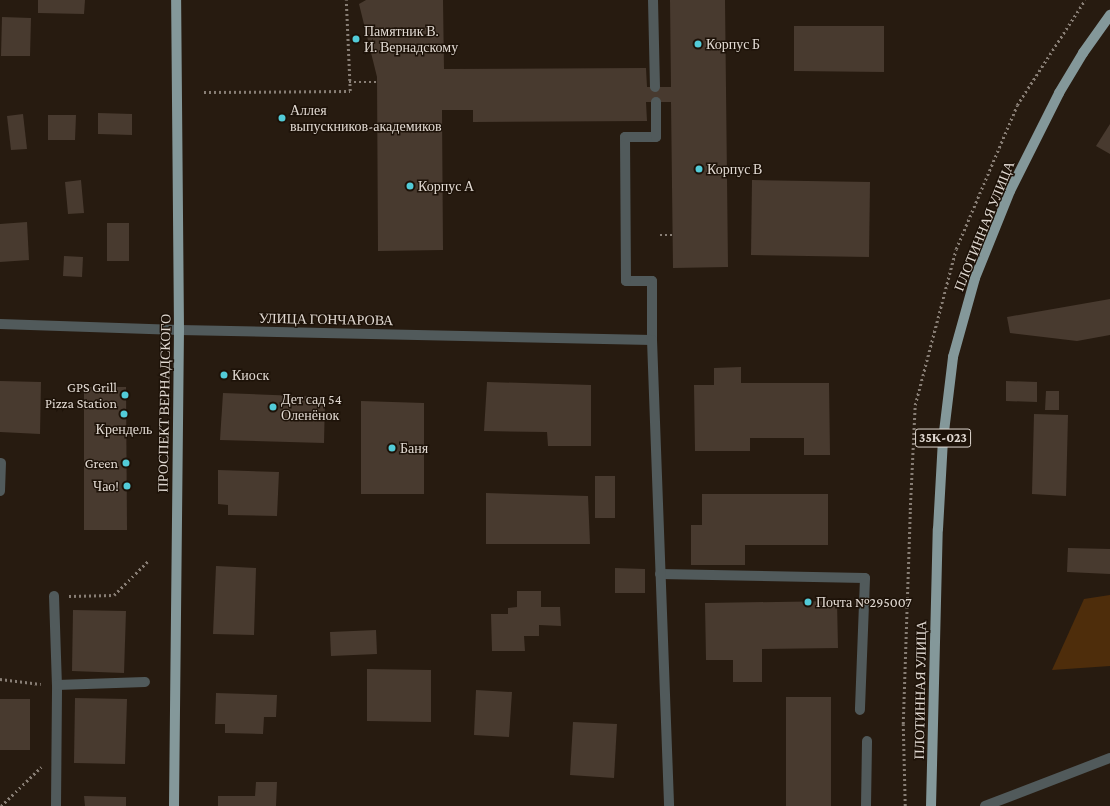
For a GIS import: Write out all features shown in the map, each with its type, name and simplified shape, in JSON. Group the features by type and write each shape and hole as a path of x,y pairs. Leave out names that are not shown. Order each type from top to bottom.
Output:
{"main road":[{"name":"ПРОСПЕКТ ВЕРНАДСКОГО","path":"174,806 179,330 176,0"},
{"name":"ПЛОТИННАЯ УЛИЦА","path":"931,806 938,530 943,440 953,357 978,271 1010,191 1059,93 1083,53 1110,15"}],"street":[{"path":"653,0 656,87"},
{"path":"656,102 656,137 625,137 626,281 652,281 652,340 669,806"},
{"name":"УЛИЦА ГОНЧАРОВА","path":"0,324 179,330 652,340"},
{"path":"0,463 0,491"},
{"path":"660,574 864,578 860,710"},
{"path":"54,596 57,685 56,806"},
{"path":"57,685 145,682"},
{"path":"866,806 867,741"},
{"path":"985,806 1110,758"}],"path":[{"path":"204,92 350,91 346,0"},
{"path":"349,82 377,82"},
{"path":"660,235 672,235"},
{"path":"54,596 114,595 148,561"},
{"path":"0,679 57,685"},
{"path":"1,806 34,775 57,749"}],"shaded area":[{"path":"1110,595 1110,666 1052,670 1084,599"}],"building":[{"path":"38,0 85,0 84,14 38,13"},
{"name":"Корпус А","path":"366,0 443,0 444,69 646,68 647,87 671,87 670,0 725,0 728,267 673,268 671,102 646,102 647,121 473,122 473,110 442,110 443,250 378,251 377,77 359,4"},
{"path":"2,17 31,18 30,56 1,56"},
{"path":"794,26 884,26 884,72 794,71"},
{"path":"98,113 132,114 132,135 98,134"},
{"path":"23,114 27,149 11,150 7,116"},
{"path":"48,115 76,115 75,140 48,140"},
{"path":"1110,124 1110,154 1096,146"},
{"path":"81,180 84,213 68,214 65,182"},
{"path":"752,180 870,182 869,257 751,255"},
{"path":"27,222 29,260 0,262 0,224"},
{"path":"107,223 129,223 129,261 107,261"},
{"path":"64,256 83,257 82,277 63,276"},
{"path":"1110,299 1110,335 1077,341 1010,333 1007,317"},
{"path":"741,367 741,383 829,383 830,455 804,455 804,438 750,438 750,451 695,451 694,385 714,385 714,368"},
{"path":"0,381 41,382 40,434 0,432"},
{"path":"1006,381 1037,382 1037,402 1006,401"},
{"path":"487,382 591,385 591,446 548,446 547,432 484,431"},
{"path":"84,387 126,387 127,530 84,530"},
{"path":"1046,391 1059,391 1059,410 1045,410"},
{"path":"223,393 325,397 324,443 220,440"},
{"name":"Баня","path":"361,401 424,403 424,494 361,494"},
{"path":"1034,414 1068,415 1066,496 1032,494"},
{"path":"218,470 279,472 277,516 228,515 228,505 218,504"},
{"path":"595,476 615,476 615,518 595,518"},
{"path":"486,493 588,496 590,544 486,544"},
{"path":"702,494 828,494 828,545 745,545 745,565 691,565 691,525 702,525"},
{"path":"1068,548 1110,549 1110,574 1067,572"},
{"path":"216,566 256,568 254,635 213,634"},
{"path":"615,568 645,569 645,593 615,593"},
{"path":"517,591 541,591 541,607 560,607 561,626 539,625 539,636 524,636 525,651 492,651 491,614 508,614 508,608 517,607"},
{"path":"837,601 838,648 762,649 762,682 733,682 733,660 706,660 705,603"},
{"path":"73,610 126,611 124,673 72,671"},
{"path":"376,630 377,654 331,656 330,632"},
{"path":"367,669 431,670 431,722 367,721"},
{"path":"476,690 512,692 509,737 474,735"},
{"path":"216,693 277,695 276,717 264,717 263,734 225,733 225,724 215,724"},
{"path":"786,697 831,697 831,806 786,806"},
{"path":"75,698 127,699 125,764 74,763"},
{"path":"0,699 30,699 30,750 0,750"},
{"path":"573,722 617,724 614,778 570,775"},
{"path":"256,782 277,782 276,806 218,806 218,796 255,796"},
{"path":"84,796 126,797 126,806 85,806"}],"place":[{"name":"Памятник В. И. Вернадскому","path":"356,39"},
{"name":"Корпус Б","path":"698,44"},
{"name":"Аллея выпускников-академиков","path":"282,118"},
{"name":"Корпус В","path":"699,169"},
{"name":"Корпус А","path":"410,186"},
{"name":"Киоск","path":"224,375"},
{"name":"GPS Grill Pizza Station","path":"125,395"},
{"name":"Дет сад 54 Оленёнок","path":"273,407"},
{"name":"Крендель","path":"124,414"},
{"name":"Баня","path":"392,448"},
{"name":"Green","path":"126,463"},
{"name":"Чао!","path":"127,486"},
{"name":"Почта №295007","path":"808,602"}]}
